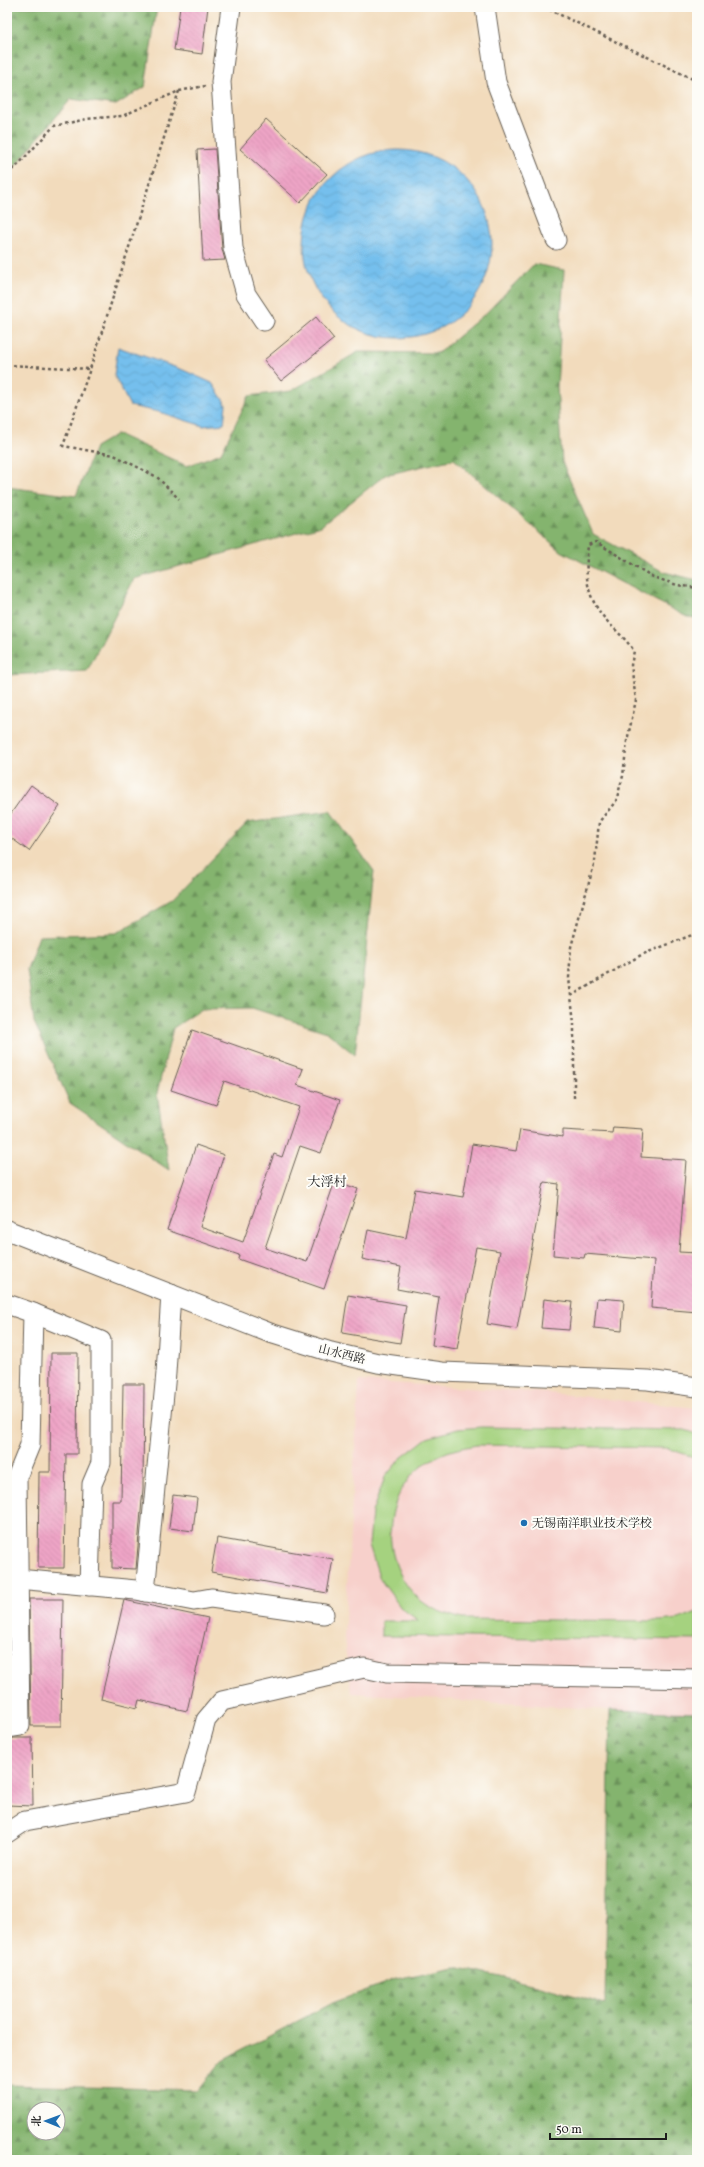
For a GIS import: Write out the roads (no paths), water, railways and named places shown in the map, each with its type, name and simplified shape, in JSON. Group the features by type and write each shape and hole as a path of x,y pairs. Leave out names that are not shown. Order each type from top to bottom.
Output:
{"street":[{"path":"231,7 221,82 233,248 246,294 264,321"},
{"path":"485,7 496,82 556,240"},
{"name":"山水西路","path":"7,1230 270,1333 331,1352 378,1363 442,1372 648,1380 697,1387"},
{"path":"145,1592 166,1373 171,1294"},
{"path":"7,1304 101,1341 101,1463 92,1484 89,1586"},
{"path":"7,1728 20,1726 13,1579 17,1476 30,1444 33,1313"},
{"path":"13,1579 145,1592 194,1601 211,1598 324,1614"},
{"path":"7,1833 25,1821 186,1792 206,1720 222,1701 364,1668 387,1673 697,1679"}],"water":[{"path":"398,150 416,152 434,157 450,166 464,178 476,192 485,208 490,226 492,244 490,262 485,280 476,296 464,310 450,322 434,331 416,336 398,338 380,336 362,331 346,322 332,310 320,296 311,280 306,262 304,244 306,226 311,208 320,192 332,178 346,166 362,157 380,152"},
{"path":"118,347 183,370 212,383 226,404 224,424 203,426 159,412 130,406 114,375"}],"place":[{"name":"无锡南洋职业技术学校","path":"524,1523"}],"district":[{"name":"大浮村","path":"327,1181"}]}
